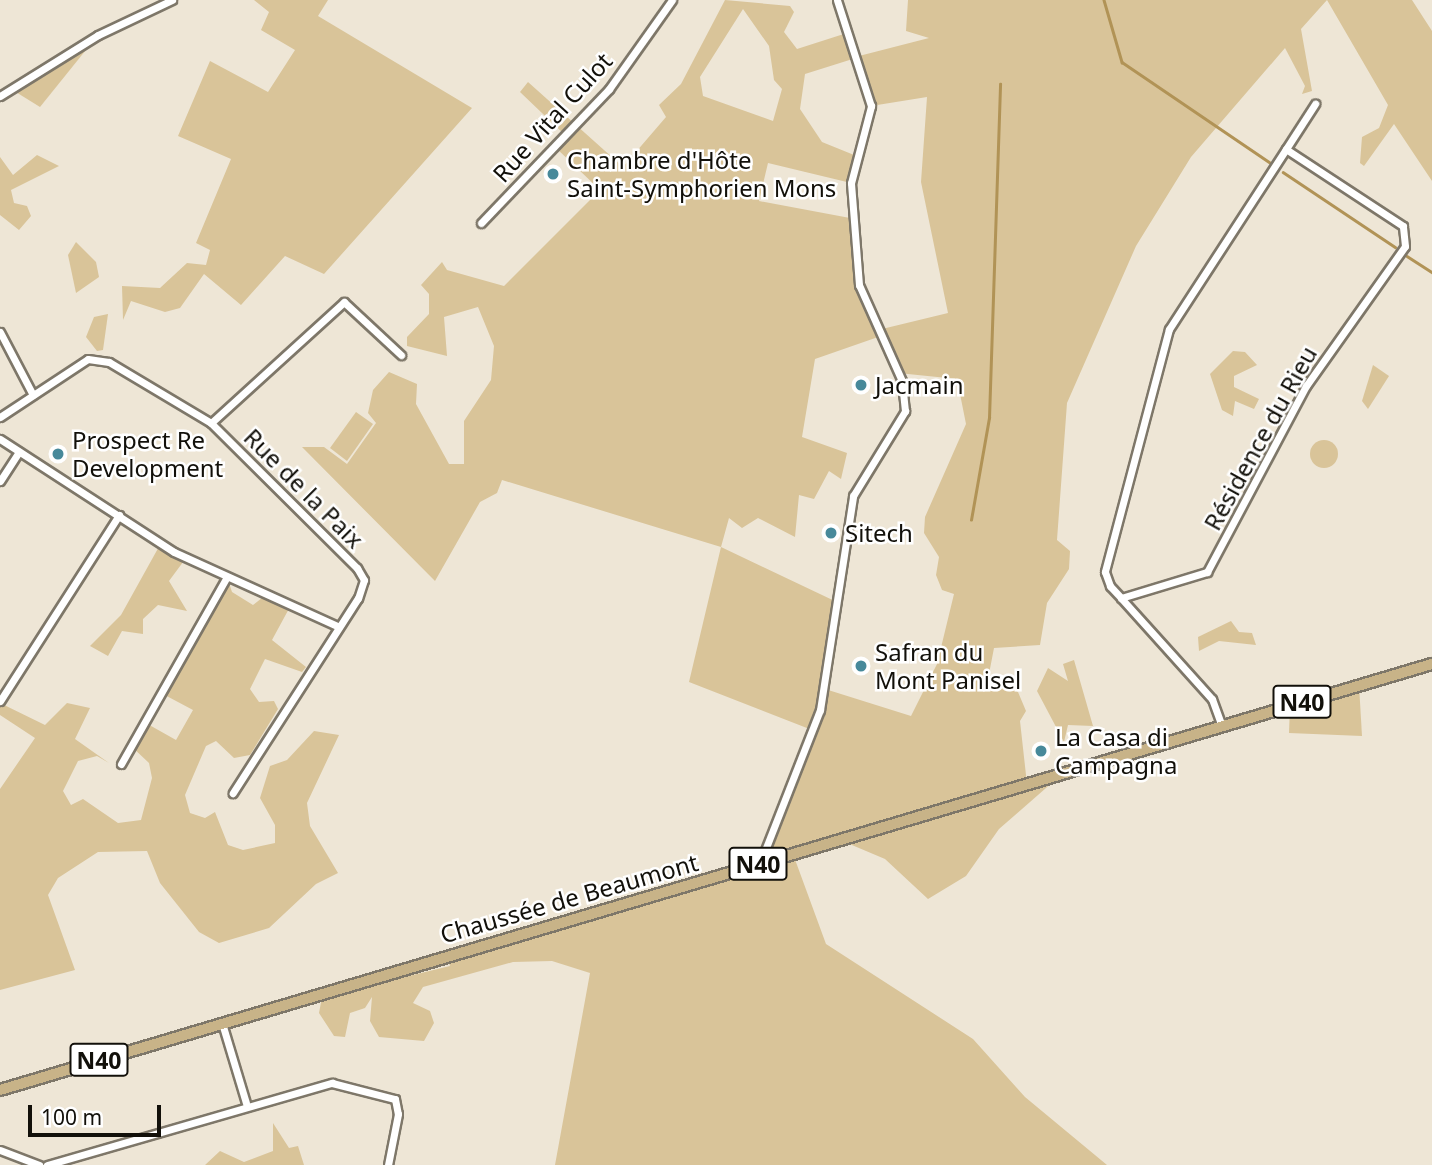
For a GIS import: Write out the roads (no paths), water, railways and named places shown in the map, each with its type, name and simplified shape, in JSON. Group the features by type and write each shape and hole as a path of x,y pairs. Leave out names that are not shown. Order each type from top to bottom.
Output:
{"main road":[{"name":"Chaussée de Beaumont","path":"0,1090 1432,664"}],"street":[{"path":"0,96 98,35 172,0"},
{"name":"Rue Vital Culot","path":"481,223 609,89 672,0"},
{"path":"761,863 820,710 853,496 905,411 902,381 859,285 851,183 871,106 837,0"},
{"path":"1222,726 1212,699 1107,580 1106,563 1170,328 1315,104"},
{"name":"Résidence du Rieu","path":"1121,598 1207,572 1306,386 1405,246 1403,226 1286,149"},
{"path":"211,423 344,302 401,355"},
{"path":"0,332 33,395"},
{"name":"Rue de la Paix","path":"0,417 95,357 211,423 357,568 365,580 339,627 233,793"},
{"path":"0,439 174,552 339,627"},
{"path":"0,481 19,452"},
{"path":"0,701 119,515"},
{"path":"121,764 227,577"},
{"path":"222,1023 246,1103"},
{"path":"47,1165 246,1103 325,1083 390,1094 398,1114 388,1165"},
{"path":"0,1150 38,1165"}],"waterway":[{"path":"1104,0 1122,62 1269,162"},
{"path":"971,520 989,418 1000,84"},
{"path":"1283,172 1395,247"},
{"path":"1407,256 1432,272"}],"place":[{"name":"Chambre d'Hôte Saint-Symphorien Mons","path":"553,174"},
{"name":"Jacmain","path":"861,385"},
{"name":"Prospect Re Development","path":"58,454"},
{"name":"Sitech","path":"831,533"},
{"name":"Safran du Mont Panisel","path":"861,666"},
{"name":"La Casa di Campagna","path":"1041,751"}]}
